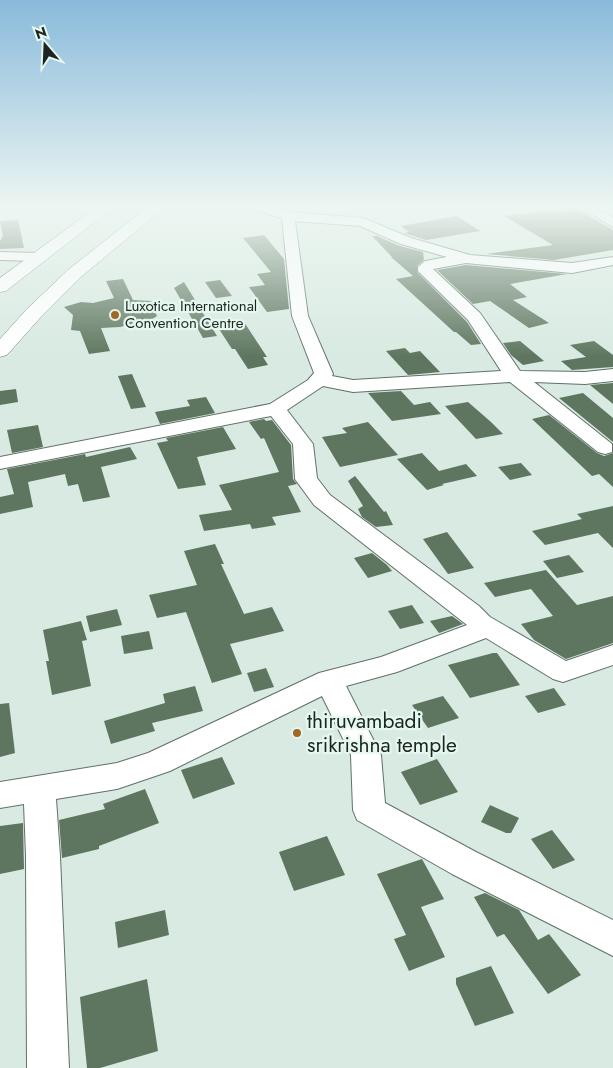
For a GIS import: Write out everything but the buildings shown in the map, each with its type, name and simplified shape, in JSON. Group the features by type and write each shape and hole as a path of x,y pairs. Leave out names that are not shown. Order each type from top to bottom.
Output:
{"highway":[{"path":"0,351 33,314 75,273 95,257"},
{"path":"0,287 38,258"}],"street":[{"path":"16,257 38,258"},
{"path":"0,463 276,409 315,384 324,374 300,316 293,257"},
{"path":"461,257 572,268 613,261"},
{"path":"469,259 430,264 425,267 426,271 474,317 515,376 605,448"},
{"path":"320,380 353,386 497,376 585,378 613,375"},
{"path":"276,409 303,444 306,479 322,500 470,612 481,623 563,672 613,655"},
{"path":"0,795 117,776 159,762 329,680 387,665 457,640 481,630 481,623"},
{"path":"329,680 366,755 369,810 464,863 613,939"},
{"path":"39,789 43,856 48,1068"}],"place":[{"name":"Luxotica International Convention Centre","path":"115,315"},
{"name":"thiruvambadi srikrishna temple","path":"297,733"}]}
